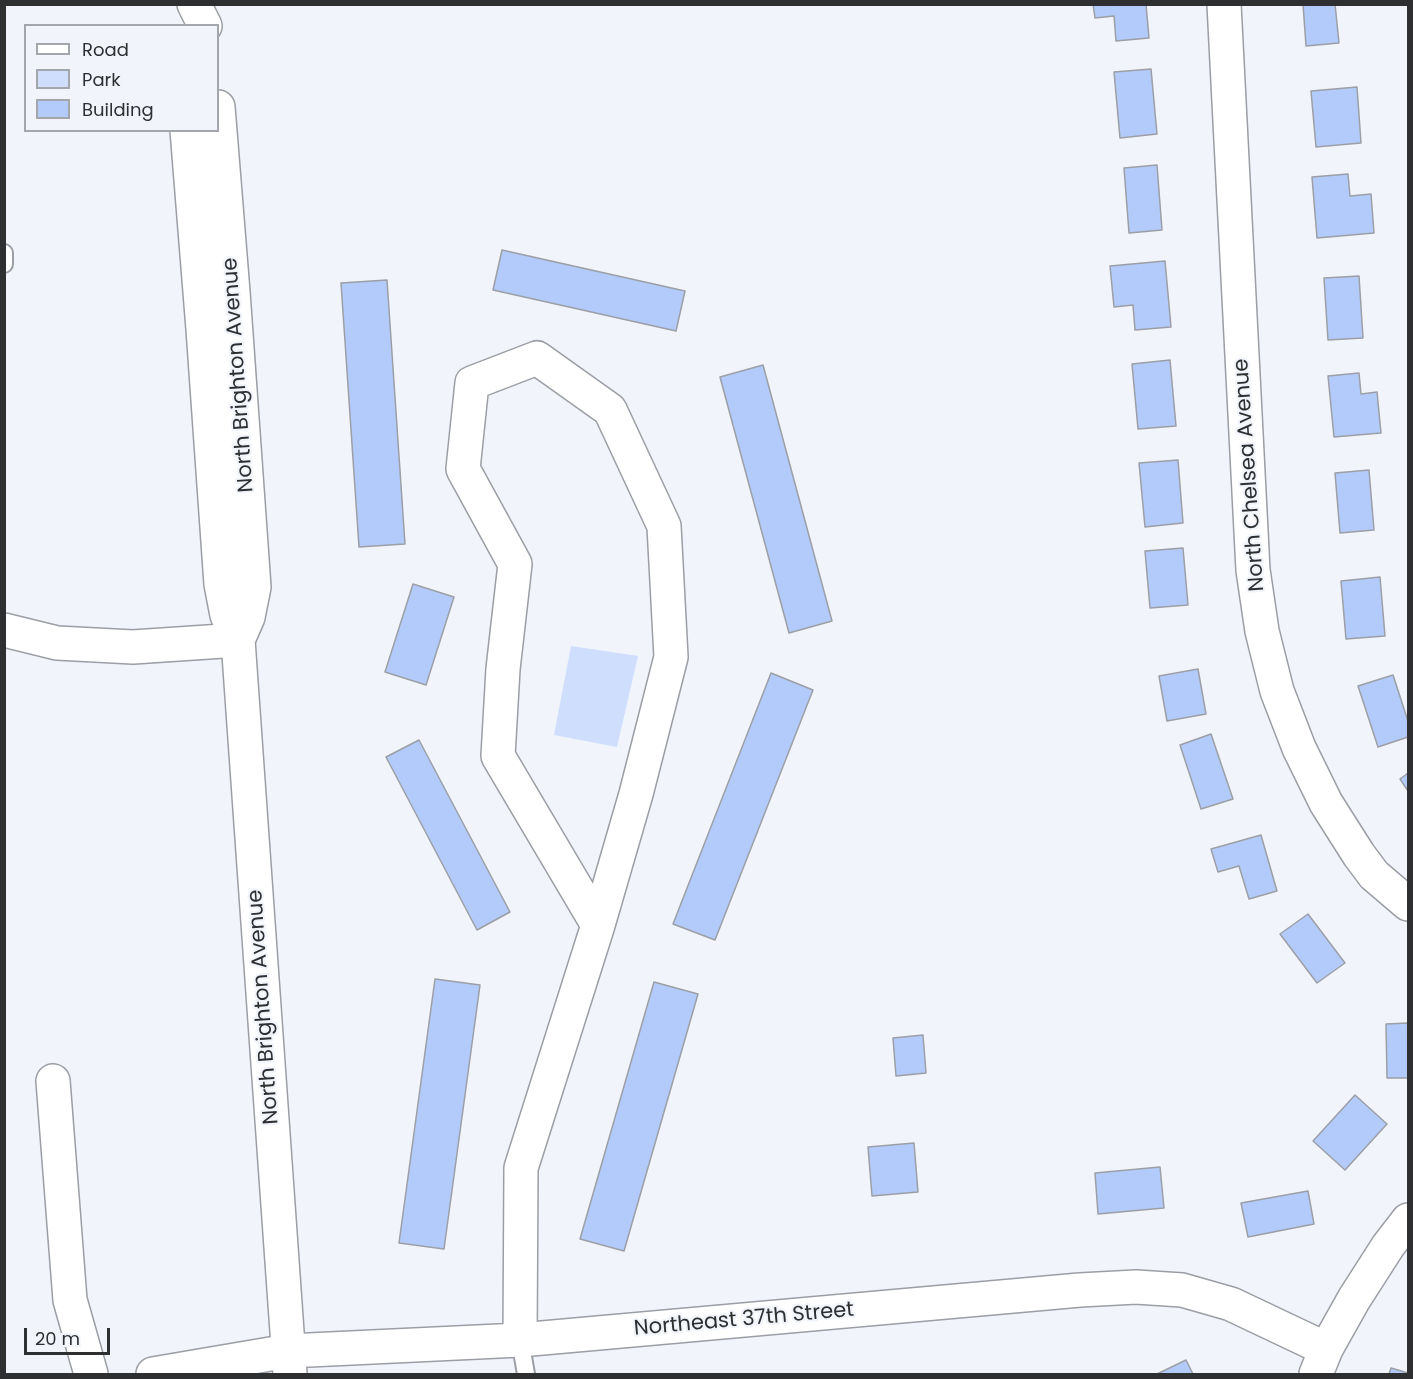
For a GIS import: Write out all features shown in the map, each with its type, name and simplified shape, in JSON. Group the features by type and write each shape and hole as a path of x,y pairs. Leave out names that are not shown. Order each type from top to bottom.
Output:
{"street":[{"path":"182,24 185,4"},
{"path":"194,4 204,24"},
{"name":"North Chelsea Avenue","path":"1224,4 1253,570 1262,631 1277,691 1299,748 1326,803 1374,875 1408,903"},
{"name":"North Brighton Avenue","path":"219,119 254,587 248,617 238,640"},
{"name":"North Brighton Avenue","path":"187,132 221,584 227,615 238,640 289,1363"},
{"path":"520,1340 520,1168 598,925 636,794 671,657 664,526 610,410 537,358 472,383 463,469 515,564 503,669 498,756 598,925"},
{"path":"4,630 57,643 122,646 238,640"},
{"path":"53,1081 70,1300 91,1374"},
{"path":"1321,1362 1354,1299 1388,1246 1408,1220"},
{"name":"Northeast 37th Street","path":"153,1374 1080,1290 1136,1287 1182,1290 1231,1304 1321,1362"}],"lane":[{"path":"4,253 4,264"},
{"path":"520,1340 526,1374"}],"green space":[{"path":"571,646 638,656 617,747 554,735"}],"building":[{"path":"1093,4 1146,4 1149,38 1116,41 1114,16 1095,18"},
{"path":"1303,4 1335,4 1339,43 1306,46"},
{"path":"1151,69 1157,134 1120,138 1114,72"},
{"path":"1357,87 1361,143 1316,147 1311,91"},
{"path":"1157,165 1162,230 1129,233 1124,168"},
{"path":"1348,174 1350,196 1371,194 1374,233 1317,238 1312,177"},
{"path":"502,250 685,291 676,331 493,290"},
{"path":"1165,261 1171,327 1135,330 1133,305 1114,307 1110,266"},
{"path":"1359,276 1363,338 1328,340 1324,278"},
{"path":"387,280 405,544 359,547 341,283"},
{"path":"1170,360 1176,426 1138,429 1132,364"},
{"path":"763,365 832,621 789,633 720,377"},
{"path":"1359,373 1361,394 1377,392 1381,433 1334,437 1328,376"},
{"path":"1178,460 1183,523 1145,527 1139,463"},
{"path":"1369,470 1374,530 1340,533 1335,473"},
{"path":"1183,548 1188,605 1150,608 1145,551"},
{"path":"1380,577 1385,636 1346,639 1341,581"},
{"path":"413,584 454,597 426,685 385,672"},
{"path":"1198,669 1206,714 1167,721 1159,676"},
{"path":"771,673 813,690 715,940 673,924"},
{"path":"1393,675 1408,721 1408,737 1378,747 1358,686"},
{"path":"1211,734 1233,799 1201,809 1180,745"},
{"path":"419,740 510,912 477,930 386,757"},
{"path":"1408,773 1408,791 1400,779"},
{"path":"1261,835 1277,891 1249,899 1239,866 1218,872 1211,849"},
{"path":"1308,914 1345,963 1317,983 1280,934"},
{"path":"435,979 480,985 444,1249 399,1243"},
{"path":"654,982 698,994 624,1251 580,1239"},
{"path":"1408,1023 1408,1078 1387,1078 1386,1024"},
{"path":"923,1035 926,1073 896,1076 893,1038"},
{"path":"1355,1095 1387,1124 1345,1170 1313,1141"},
{"path":"914,1143 918,1192 872,1196 868,1147"},
{"path":"1160,1167 1164,1208 1098,1214 1095,1173"},
{"path":"1308,1191 1314,1224 1248,1237 1241,1203"},
{"path":"1186,1360 1193,1374 1157,1374"},
{"path":"1391,1368 1408,1373 1408,1374 1389,1374"}]}
